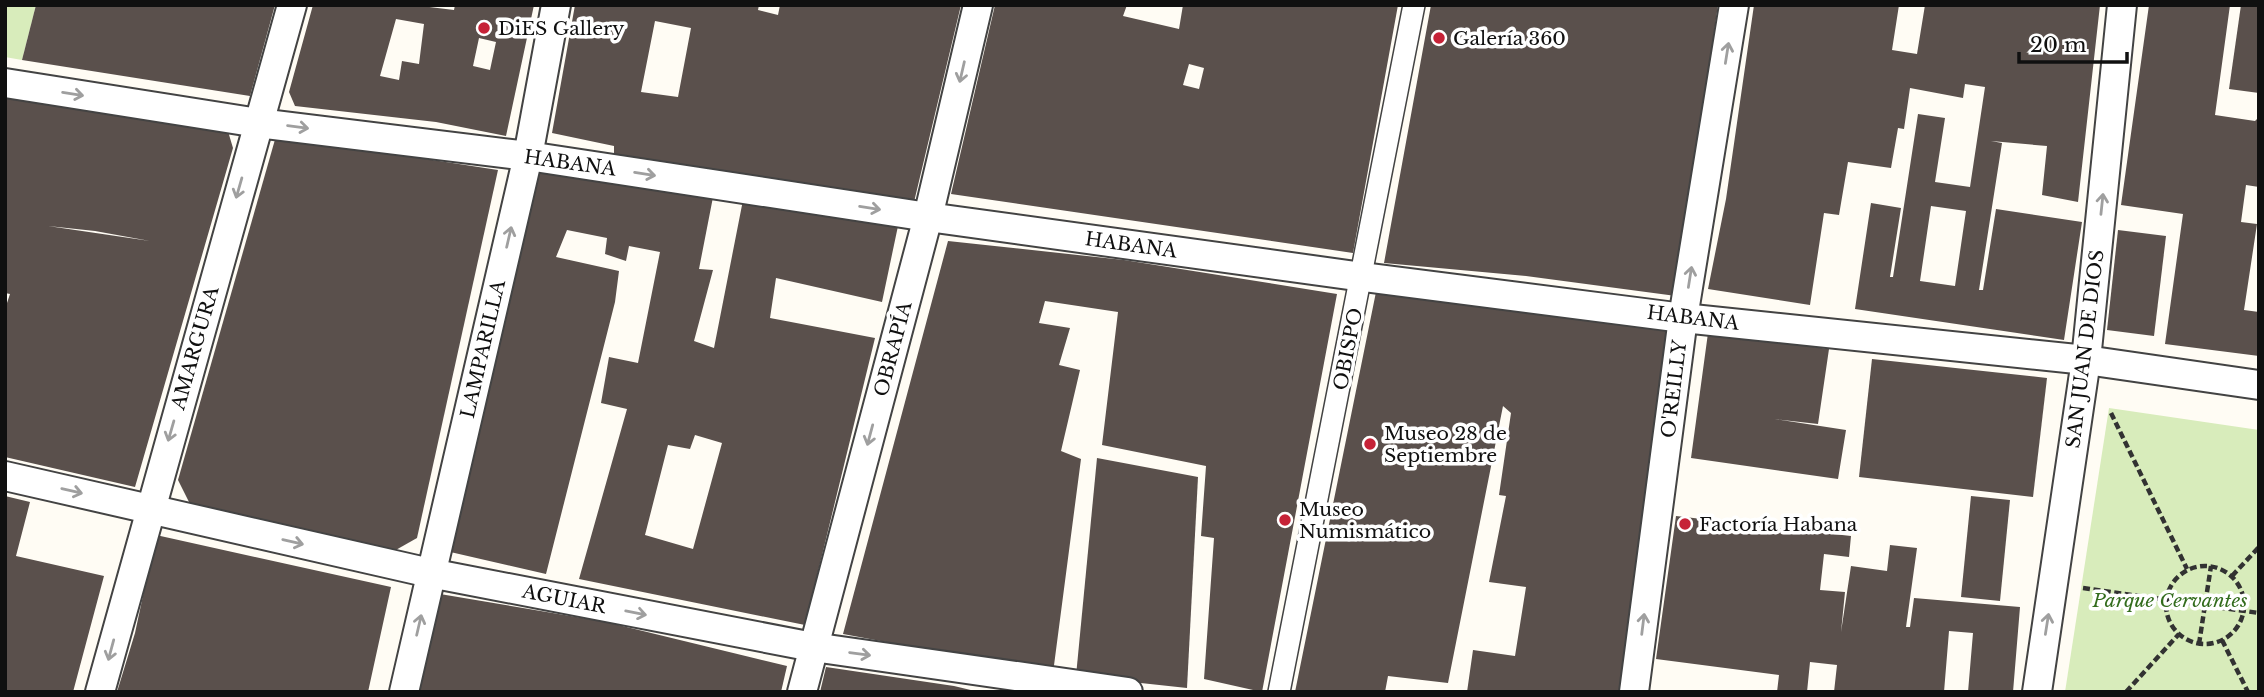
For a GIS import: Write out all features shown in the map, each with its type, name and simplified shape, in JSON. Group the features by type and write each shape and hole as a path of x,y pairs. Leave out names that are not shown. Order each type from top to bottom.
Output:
{"street":[{"name":"AMARGURA","path":"100,692 292,5"},
{"name":"LAMPARILLA","path":"404,692 528,156 556,5"},
{"name":"OBRAPÍA","path":"802,692 928,217 978,5"},
{"name":"OBISPO","path":"1279,692 1363,277 1414,5"},
{"name":"O'REILLY","path":"1634,692 1684,318 1734,5"},
{"name":"SAN JUAN DE DIOS","path":"2037,692 2086,360 2122,5"},
{"name":"HABANA","path":"5,83 258,122 528,156 928,217 1363,277 1684,318 2086,360 2259,385"},
{"name":"AGUIAR","path":"5,475 430,573 813,647 1128,692"}],"path":[{"path":"2110,410 2188,569"},
{"path":"2232,576 2259,547"},
{"path":"2199,644 2211,566"},
{"path":"2211,566 2232,576 2240,586 2244,611 2232,633 2222,640 2199,644 2179,634 2171,625 2166,600 2177,577 2188,569 2211,566"},
{"path":"2053,584 2259,613"},
{"path":"2126,692 2179,634"},
{"path":"2222,640 2248,692"}],"green space":[{"path":"5,5 36,5 22,60 5,57"},
{"name":"Parque Cervantes","path":"2109,408 2259,430 2259,692 2065,692"}],"building":[{"path":"36,5 275,5 250,96 22,60"},
{"path":"313,5 413,5 454,10 455,5 534,5 506,136 436,122 295,106 289,92","holes":["396,19 424,24 419,64 402,61 399,80 380,76","479,38 496,42 490,70 473,66"]},
{"path":"575,5 759,5 758,10 778,15 780,5 961,5 914,202 614,160 614,146 552,133","holes":["655,21 691,28 678,97 641,92"]},
{"path":"995,5 1127,5 1123,16 1179,29 1183,5 1398,5 1353,253 951,194","holes":["1189,64 1204,68 1199,89 1183,85"]},
{"path":"1431,5 1718,5 1676,296 1526,276 1384,263"},
{"path":"1754,5 1899,5 1892,50 1917,54 1925,5 2100,5 2078,202 2042,195 2047,146 1991,141 2002,143 1979,290 1983,290 1996,209 2082,222 2064,340 1855,309 1871,203 1901,208 1890,277 1893,277 1918,114 1945,118 1935,182 1970,187 1985,87 1965,84 1963,98 1910,88 1904,129 1898,128 1891,168 1848,162 1839,215 1824,213 1810,305 1708,289 1726,199","holes":["1931,206 1966,211 1955,286 1920,281"]},
{"path":"2149,5 2230,5 2215,115 2255,121 2259,117 2259,187 2246,185 2241,222 2257,224 2244,310 2259,312 2259,356 2165,344 2183,214 2121,205"},
{"path":"2241,5 2259,5 2259,93 2229,89"},
{"path":"5,95 227,128 233,148 135,487 5,457 5,309 10,294 5,293","holes":["48,226 95,231 150,241"]},
{"path":"276,136 498,170 417,538 394,551 190,504 178,480"},
{"path":"539,168 714,192 699,269 713,270 694,341 714,348 743,200 898,226 882,302 776,278 770,318 875,338 805,625 579,579 627,409 601,403 609,357 638,363 660,252 629,246 626,261 605,254 607,238 567,230 556,257 619,271 615,302 546,574 446,551","holes":["695,435 722,443 693,549 645,535 668,445 690,449"]},
{"path":"2118,230 2166,236 2154,336 2107,330"},
{"path":"948,241 1124,260 1337,294 1262,692 1204,679 1214,538 1201,536 1206,466 1102,445 1118,312 1045,301 1039,323 1070,328 1059,365 1080,370 1061,451 1081,459 1053,673 843,634"},
{"path":"1376,292 1671,329 1621,692 1467,692 1473,650 1515,656 1526,587 1489,582 1506,496 1499,495 1511,413 1503,406 1448,683 1388,676 1385,692 1295,692"},
{"path":"1708,333 1829,349 1818,424 1774,419 1846,430 1838,479 1691,458"},
{"path":"1872,359 2047,378 2033,497 1859,477"},
{"path":"1097,458 1198,477 1187,688 1076,676"},
{"path":"5,496 30,502 16,556 104,576 73,692 5,692"},
{"path":"1971,496 2010,500 2000,601 1961,597"},
{"path":"1676,516 1851,536 1849,557 1824,554 1820,590 1845,592 1841,632 1851,566 1887,571 1890,545 1917,548 1906,627 1910,627 1914,598 2020,607 2013,692 1968,692 1973,633 1949,631 1944,692 1834,692 1837,665 1810,662 1807,692 1777,692 1779,675 1656,659"},
{"path":"156,535 391,587 368,692 117,692 135,633"},
{"path":"440,594 606,622 787,666 781,692 417,692"},
{"path":"826,667 954,686 979,692 820,692"}],"place":[{"name":"DiES Gallery","path":"484,28"},
{"name":"Galería 360","path":"1439,38"},
{"name":"Museo 28 de Septiembre","path":"1370,444"},
{"name":"Museo Numismático","path":"1285,520"},
{"name":"Factoría Habana","path":"1685,524"}]}
